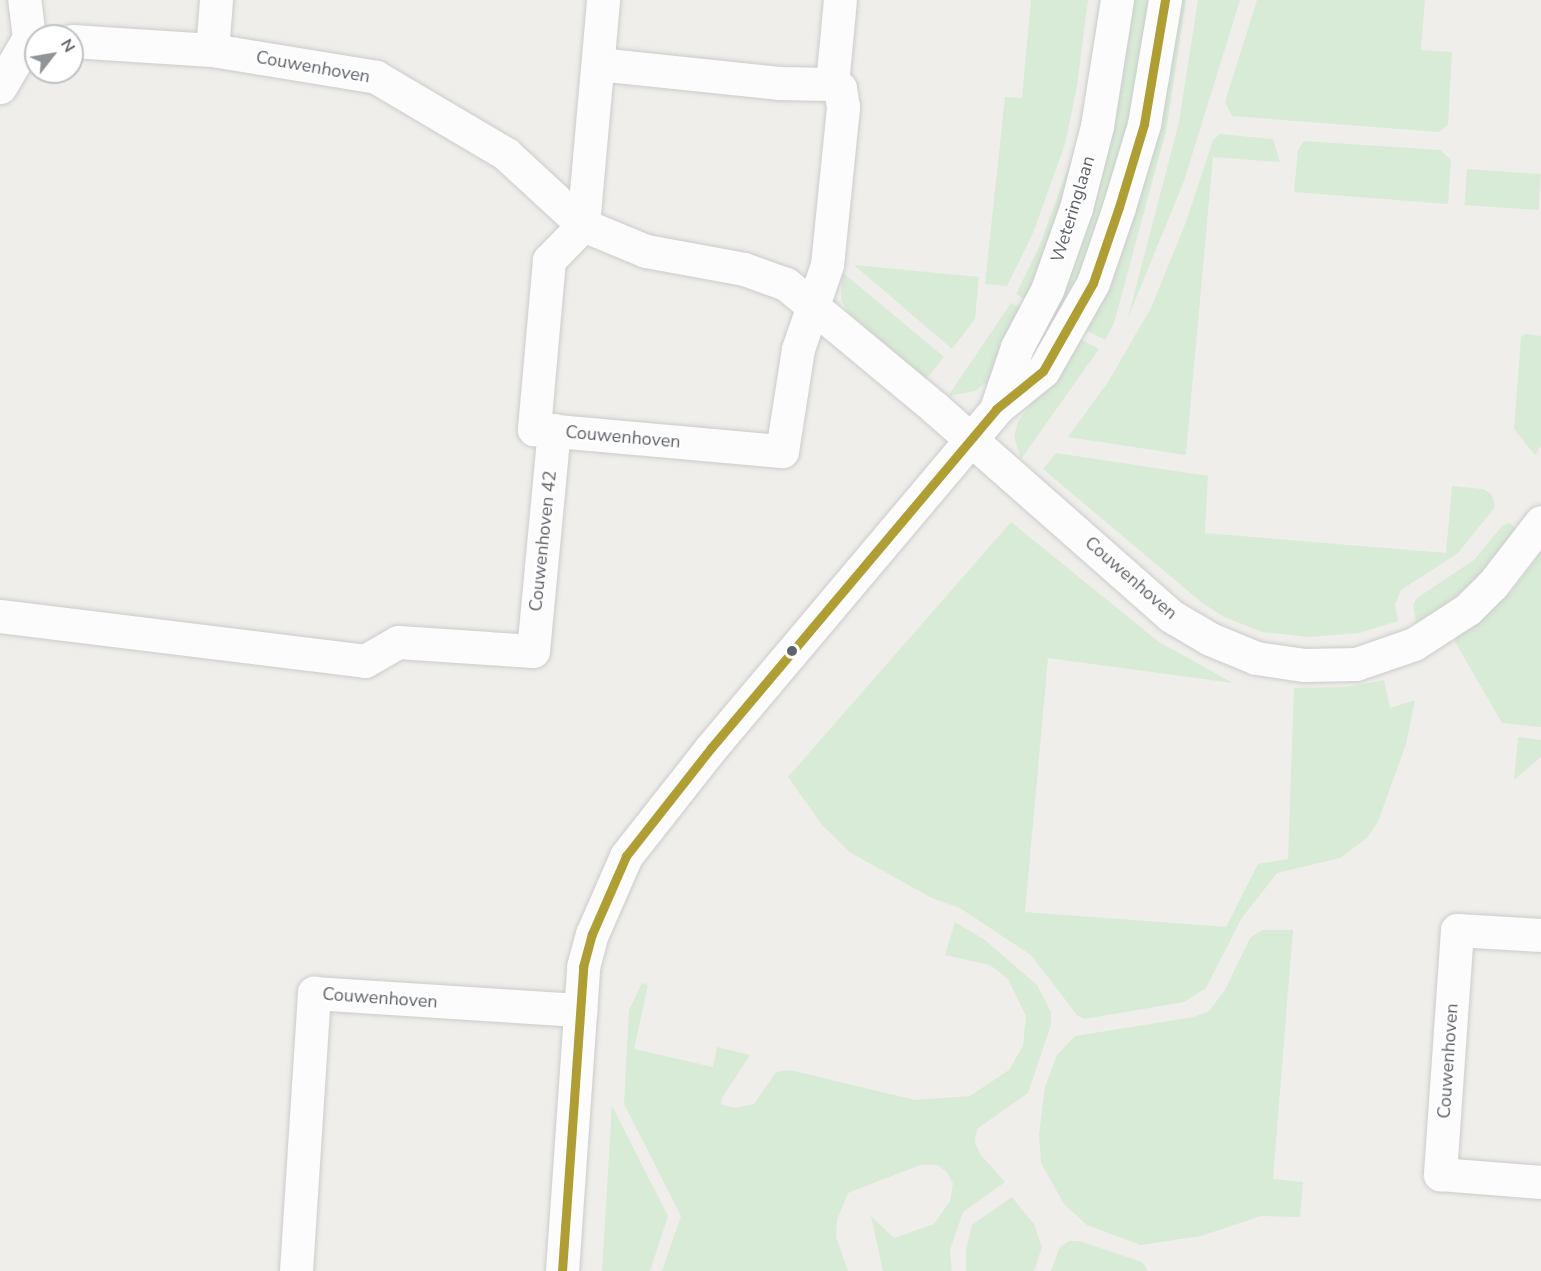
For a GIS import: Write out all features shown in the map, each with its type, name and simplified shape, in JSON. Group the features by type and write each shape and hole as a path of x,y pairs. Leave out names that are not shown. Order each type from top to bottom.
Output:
{"street":[{"path":"24,0 30,24"},
{"path":"212,50 216,0"},
{"name":"Couwenhoven","path":"583,225 549,260 534,429 782,451 798,349 827,264 843,107 840,88 832,84 840,0"},
{"name":"Weteringlaan","path":"996,409 1017,347 1047,291 1076,208 1097,126 1117,0"},
{"name":"Weteringlaan","path":"562,1271 583,968 592,934 626,856 711,748 996,409 1043,371 1093,283 1144,124 1165,0"},
{"path":"583,225 603,1"},
{"name":"Couwenhoven","path":"84,42 212,50 375,77 506,154 583,225 646,251 744,269 786,284 970,440 1171,616 1210,639 1256,658 1295,664 1356,664 1414,644 1468,609 1493,584 1541,522"},
{"path":"0,87 24,52"},
{"path":"598,64 778,83 832,84"},
{"name":"Couwenhoven 42","path":"0,616 365,661 398,642 532,651 554,430"},
{"name":"Couwenhoven","path":"1541,935 1457,930 1440,1174 1541,1182"},
{"name":"Couwenhoven","path":"296,1271 314,993 580,1010"}],"green space":[{"path":"1031,0 1088,0 1077,86 1065,144 1033,233 1007,286 985,284 1005,97 1022,98"},
{"path":"1100,0 1108,0 1104,51 1032,303 1016,294 1040,245 1078,140"},
{"path":"1130,0 1155,0 1151,33 1102,230 1060,319 1052,314 1087,225 1107,156"},
{"path":"1178,0 1186,0 1166,131 1114,323 1105,340 1082,328"},
{"path":"1198,0 1240,0 1184,181 1128,318 1179,122"},
{"path":"1257,0 1425,0 1421,50 1452,52 1448,125 1439,132 1232,116 1225,102"},
{"path":"1220,134 1273,139 1280,162 1213,157 1186,455 1068,437 1108,382 1151,308 1186,222 1213,140"},
{"path":"1304,141 1440,150 1451,160 1448,204 1294,192 1298,150"},
{"path":"1467,169 1541,174 1538,210 1464,205"},
{"path":"854,265 979,277 975,319 952,349"},
{"path":"842,272 944,357 926,379 848,312 841,300"},
{"path":"1011,303 1028,311 991,379 975,391 948,396"},
{"path":"1525,334 1541,336 1541,446 1535,455 1514,429 1521,337"},
{"path":"1077,337 1099,349 1021,459 1014,437 1018,422"},
{"path":"1056,453 1208,476 1205,533 1446,553 1452,486 1484,489 1492,495 1495,507 1458,553 1401,590 1395,605 1398,621 1359,633 1308,637 1262,632 1224,617 1201,602 1043,469"},
{"path":"1011,522 1159,642 1233,683 1048,658 1025,912 1226,927 1258,864 1288,859 1294,688 1346,687 1384,680 1390,708 1415,700 1406,744 1378,822 1367,838 1340,858 1277,873 1241,919 1206,988 1184,1002 1084,1019 1077,1015 1031,955 960,908 932,898 851,853 822,825 788,777"},
{"path":"1510,523 1516,529 1482,574 1448,603 1416,623 1413,605 1417,598 1474,560 1502,526"},
{"path":"1541,553 1541,727 1502,723 1454,640 1511,592"},
{"path":"1518,737 1541,740 1541,757 1514,780"},
{"path":"955,922 985,940 1037,985 1051,1012 1051,1025 1028,1093 977,1129 975,1142 980,1154 1005,1182 963,1212 950,1250 952,1271 883,1271 871,1216 894,1238 934,1224 950,1201 953,1183 947,1172 937,1165 920,1165 848,1193 837,1220 836,1237 848,1271 662,1271 681,1216 624,1104 629,1010 642,983 648,985 634,1049 713,1067 717,1047 750,1055 722,1098 721,1104 734,1108 754,1104 776,1072 790,1070 915,1100 970,1096 1009,1070 1023,1046 1026,1016 1008,979 990,965 945,955"},
{"path":"1262,930 1293,930 1273,1179 1303,1182 1300,1217 1261,1216 1201,1236 1141,1245 1087,1225 1064,1204 1041,1163 1039,1134 1045,1087 1057,1055 1075,1036 1194,1017 1209,1011 1225,990 1250,938"},
{"path":"612,1106 668,1216 650,1271 602,1271"},
{"path":"1012,1197 1034,1224 1042,1247 1034,1271 966,1271 966,1249 972,1225"},
{"path":"1069,1241 1079,1241 1142,1262 1148,1271 1051,1271 1060,1247"}],"transit line":[{"path":"562,1271 583,967 592,934 626,856 711,748 996,409 1043,371 1093,283 1119,207 1144,124 1165,0"}]}
